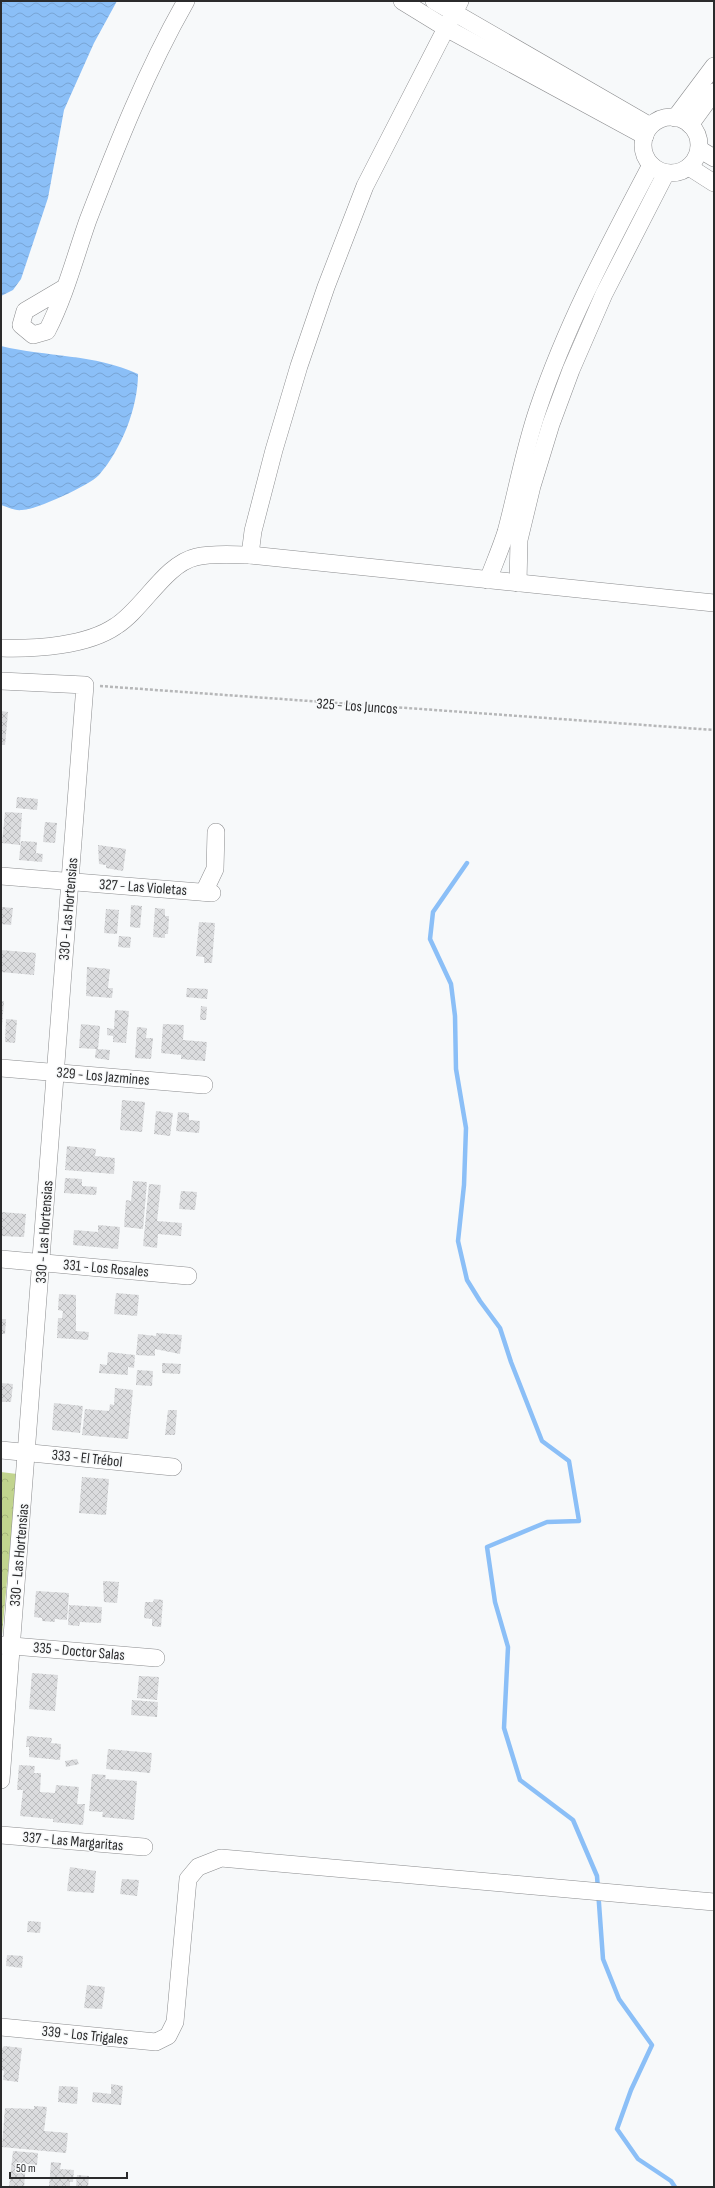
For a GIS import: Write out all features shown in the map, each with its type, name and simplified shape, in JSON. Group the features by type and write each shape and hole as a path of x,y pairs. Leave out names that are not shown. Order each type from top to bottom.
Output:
{"street":[{"path":"64,288 122,130 186,1"},
{"path":"402,1 453,14"},
{"path":"434,1 453,14 648,131"},
{"path":"250,555 253,531 274,450 299,366 326,287 366,186 453,14"},
{"path":"675,118 714,66"},
{"path":"690,125 714,92"},
{"path":"666,118 675,118 690,125 696,132 699,149 689,167 674,173 666,173 651,165 644,151 648,131 666,118"},
{"path":"699,149 714,158"},
{"path":"488,580 506,533 520,468 538,409 564,338 600,261 651,165"},
{"path":"689,167 714,182"},
{"path":"518,583 519,540 532,486 551,424 571,370 604,294 666,173"},
{"path":"1,648 50,646 96,636 116,626 128,617 169,573 185,561 195,557 250,555 714,603"},
{"path":"1,681 85,685"},
{"name":"330 - Las Hortensias","path":"1,1780 6,1645 27,1452 42,1262 54,1072 71,882 85,685"},
{"name":"327 - Las Violetas","path":"1,876 208,892 215,869 216,832"},
{"name":"329 - Los Jazmines","path":"1,1068 204,1085"},
{"name":"331 - Los Rosales","path":"1,1259 188,1276"},
{"name":"333 - El Trébol","path":"1,1450 173,1467"},
{"name":"335 - Doctor Salas","path":"6,1645 156,1658"},
{"name":"337 - Las Margaritas","path":"1,1835 144,1847"},
{"name":"339 - Los Trigales","path":"1,2027 156,2042 168,2036 175,2022 188,1879 198,1867 221,1858 714,1902"}],"path":[{"name":"325 - Los Juncos","path":"85,685 243,698 714,730"}],"green space":[{"path":"1,1472 17,1474 2,1635 1,1635"}],"water":[{"path":"1,1 117,1 94,43 64,110 48,198 21,279 13,290 1,296"},
{"path":"1,346 18,350 88,359 138,374 135,401 127,428 107,465 99,475 85,485 29,509 19,510 1,505"}],"building":[{"path":"1,711 8,712 5,745 1,745"},
{"path":"17,797 38,799 37,810 16,808"},
{"path":"5,812 22,813 20,845 2,843"},
{"path":"45,822 57,823 55,843 43,842"},
{"path":"21,841 37,842 36,853 43,854 42,862 19,860"},
{"path":"98,845 126,849 123,871 106,868 106,865 99,864"},
{"path":"131,905 142,906 140,928 130,927"},
{"path":"1,907 13,908 11,925 1,924"},
{"path":"155,908 165,909 165,916 169,916 168,934 165,934 165,938 153,937"},
{"path":"106,909 119,910 117,934 104,933"},
{"path":"199,922 215,923 212,963 204,963 204,957 196,956"},
{"path":"119,936 131,937 130,948 118,947"},
{"path":"1,950 36,953 34,975 1,972"},
{"path":"87,967 110,969 108,988 113,988 112,998 86,996"},
{"path":"187,988 208,989 207,999 186,997"},
{"path":"1,1001 4,1001 2,1026 1,1026"},
{"path":"201,1006 207,1007 206,1020 200,1020"},
{"path":"115,1010 129,1011 126,1043 113,1042 113,1036 107,1035 107,1028 114,1029"},
{"path":"6,1019 17,1020 15,1043 5,1042"},
{"path":"81,1024 100,1026 98,1049 110,1050 109,1060 95,1058 96,1049 79,1048"},
{"path":"163,1024 184,1025 183,1040 207,1042 205,1061 181,1059 181,1055 161,1053"},
{"path":"137,1027 147,1028 146,1038 153,1038 151,1059 135,1058"},
{"path":"122,1100 145,1102 142,1132 120,1130"},
{"path":"156,1111 173,1113 170,1136 154,1134"},
{"path":"178,1112 189,1113 189,1120 200,1121 199,1133 176,1131"},
{"path":"67,1146 96,1149 95,1156 115,1158 114,1174 65,1170"},
{"path":"65,1178 82,1179 82,1186 97,1187 96,1195 64,1193"},
{"path":"133,1181 147,1182 143,1229 124,1227 126,1200 131,1201"},
{"path":"149,1184 161,1185 157,1221 182,1223 181,1236 158,1234 157,1248 143,1246"},
{"path":"181,1191 197,1192 195,1210 179,1209"},
{"path":"1,1212 26,1214 24,1237 1,1236"},
{"path":"98,1225 120,1227 118,1249 73,1245 74,1230 98,1232"},
{"path":"116,1293 139,1295 137,1316 114,1314"},
{"path":"59,1294 76,1295 76,1331 89,1332 88,1340 57,1338 58,1318 62,1318 63,1311 58,1310"},
{"path":"1,1319 6,1319 5,1334 1,1334"},
{"path":"156,1333 182,1335 180,1354 155,1349 155,1356 136,1355 138,1334 156,1336"},
{"path":"108,1352 135,1355 134,1368 128,1367 128,1375 99,1373 100,1364 107,1365"},
{"path":"162,1363 181,1364 180,1374 162,1373"},
{"path":"137,1370 153,1371 152,1386 136,1385"},
{"path":"1,1383 13,1384 11,1402 1,1402"},
{"path":"115,1388 133,1390 128,1439 82,1435 85,1409 109,1411 110,1404 114,1405"},
{"path":"54,1403 83,1406 80,1433 52,1430"},
{"path":"168,1410 177,1410 175,1435 165,1435"},
{"path":"82,1477 109,1479 106,1515 79,1513"},
{"path":"103,1581 119,1582 117,1603 104,1602"},
{"path":"36,1591 69,1593 67,1620 55,1619 55,1622 42,1621 42,1618 34,1617"},
{"path":"154,1599 163,1600 161,1627 152,1626 152,1619 144,1618 145,1602 153,1602"},
{"path":"69,1605 102,1607 101,1623 80,1622 79,1626 68,1625"},
{"path":"32,1673 58,1675 55,1711 29,1709"},
{"path":"139,1676 159,1677 157,1700 137,1698"},
{"path":"132,1700 158,1702 157,1717 131,1715"},
{"path":"27,1736 52,1738 51,1743 61,1744 60,1760 29,1757 29,1747 26,1747"},
{"path":"108,1749 152,1753 150,1773 106,1769"},
{"path":"77,1759 79,1764 66,1767 65,1761"},
{"path":"19,1765 35,1766 34,1773 41,1773 40,1792 55,1793 56,1785 79,1787 77,1804 85,1804 83,1825 53,1822 53,1819 20,1816 23,1790 17,1790"},
{"path":"92,1774 106,1775 105,1779 137,1781 134,1820 102,1817 103,1812 89,1811"},
{"path":"70,1867 96,1871 94,1893 67,1891"},
{"path":"122,1879 139,1880 137,1896 120,1894"},
{"path":"28,1921 41,1922 40,1933 27,1932"},
{"path":"7,1955 23,1956 22,1968 6,1966"},
{"path":"87,1985 105,1987 102,2009 84,2008"},
{"path":"4,2046 22,2048 18,2082 3,2080 4,2071 1,2070 1,2050"},
{"path":"111,2084 123,2086 121,2105 92,2102 93,2092 111,2094"},
{"path":"59,2086 78,2087 77,2104 58,2102"},
{"path":"34,2106 47,2107 44,2131 68,2133 66,2153 2,2147 5,2108 34,2109"},
{"path":"13,2151 38,2153 37,2165 26,2164 24,2187 9,2187"},
{"path":"51,2162 61,2163 60,2169 74,2170 73,2182 70,2182 70,2187 49,2187"},
{"path":"77,2175 89,2176 88,2187 76,2187"}],"waterway":[{"path":"467,863 433,912 430,939 451,984 455,1016 456,1069 466,1128 464,1185 458,1241 467,1280 500,1328 511,1362 542,1441 569,1461 579,1521 547,1522 487,1547 495,1602 508,1647 504,1728 520,1780 573,1820 597,1876 603,1959 619,1999 652,2045 631,2090 617,2129 638,2159 671,2181 675,2187"}]}
